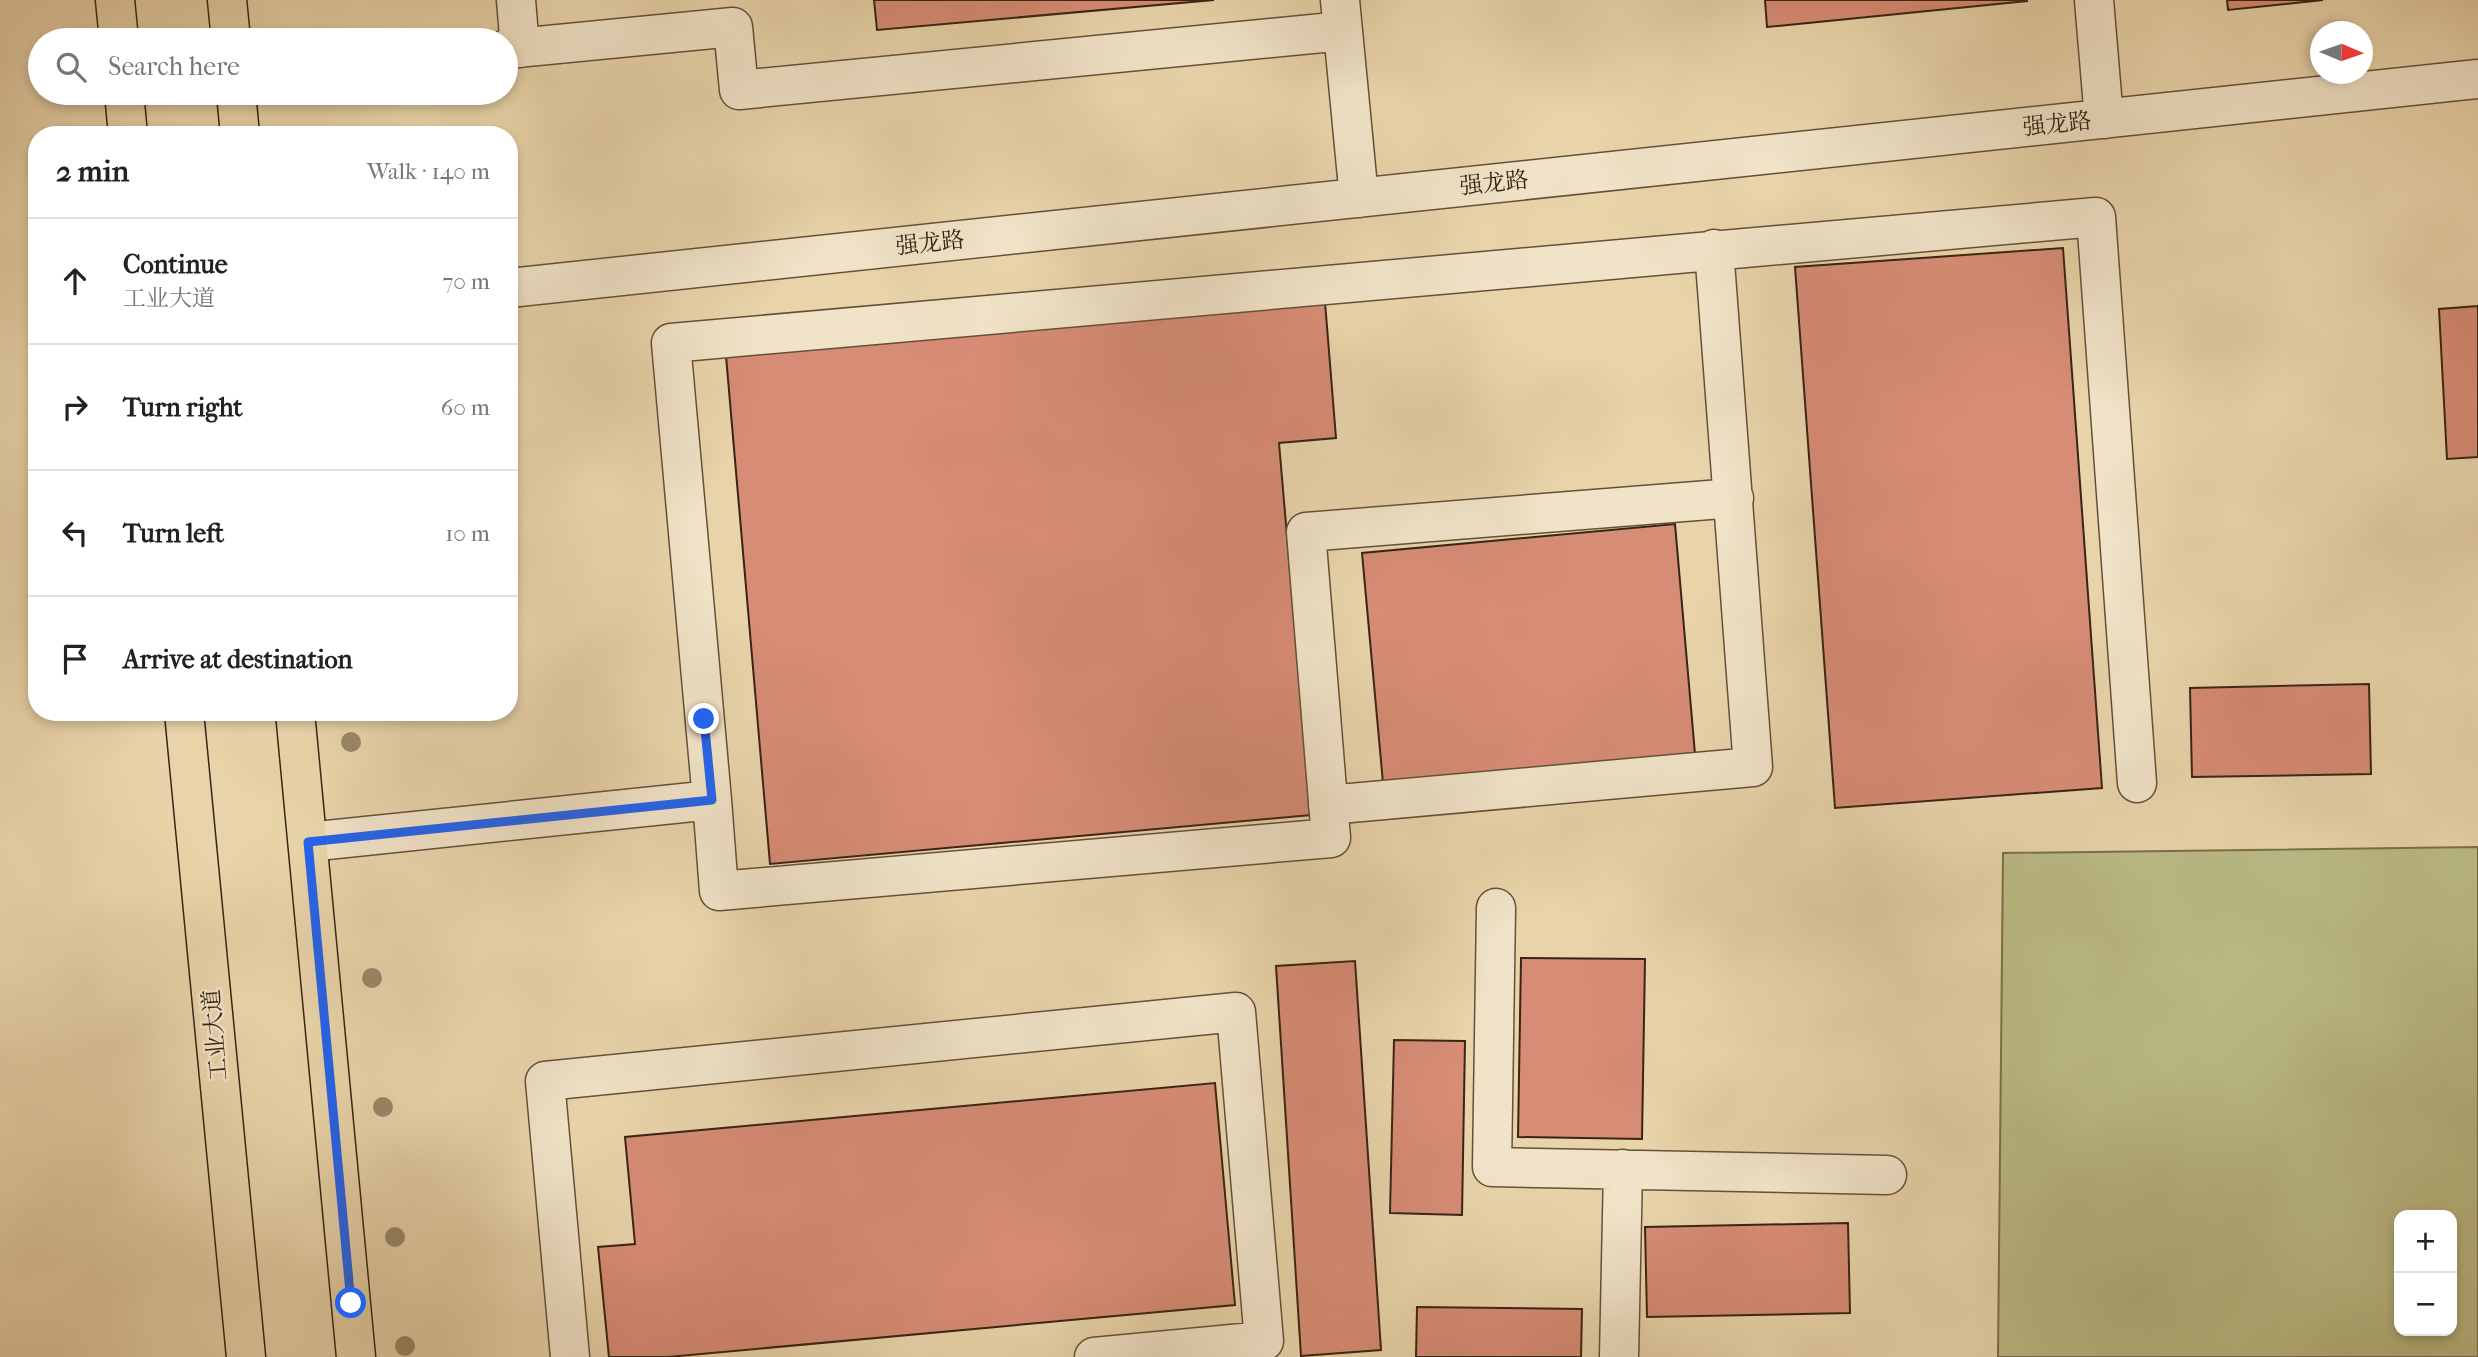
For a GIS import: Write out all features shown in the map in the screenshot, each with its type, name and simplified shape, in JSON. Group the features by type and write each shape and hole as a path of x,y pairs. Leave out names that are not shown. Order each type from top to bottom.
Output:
{"main road":[{"path":"115,0 118,28"},
{"path":"227,0 230,28"},
{"path":"125,105 127,126"},
{"path":"237,105 239,126"},
{"name":"工业大道","path":"185,721 246,1357"},
{"path":"296,721 356,1357"}],"street":[{"path":"514,28 516,0"},
{"path":"2094,0 2104,119"},
{"path":"518,48 733,27 739,90 1342,15 1359,198"},
{"name":"强龙路","path":"518,287 2478,79"},
{"path":"1734,498 1306,532 1331,838 719,891 671,343 2096,217 2137,783"},
{"path":"1328,805 1754,767 1714,249"},
{"path":"308,842 712,800"},
{"path":"1496,908 1493,1167 1887,1175"},
{"path":"570,1357 545,1081 1236,1012 1264,1341 1094,1357"},
{"path":"1619,1357 1623,1169"}],"green space":[{"path":"2478,847 2478,1357 1998,1357 2003,853"}],"building":[{"path":"874,0 1214,0 877,30"},
{"path":"1765,0 2027,0 2027,1 1767,27"},
{"path":"2227,0 2323,0 2228,10"},
{"path":"2063,248 2102,788 1835,808 1795,267"},
{"path":"1325,302 1336,438 1279,443 1311,815 770,864 726,356"},
{"path":"2478,306 2478,457 2447,459 2439,309"},
{"path":"1675,524 1695,754 1383,783 1362,553"},
{"path":"2369,684 2371,774 2192,777 2190,688"},
{"path":"1521,958 1645,959 1642,1139 1518,1137"},
{"path":"1355,961 1381,1350 1301,1356 1276,966"},
{"path":"1394,1040 1465,1041 1462,1215 1390,1213"},
{"path":"1215,1083 1235,1305 668,1357 609,1357 598,1247 635,1244 625,1137"},
{"path":"1848,1223 1850,1313 1647,1317 1645,1227"},
{"path":"1417,1307 1582,1309 1581,1357 1416,1357"}],"route":[{"path":"351,1303 308,842 712,800 704,719"}]}
